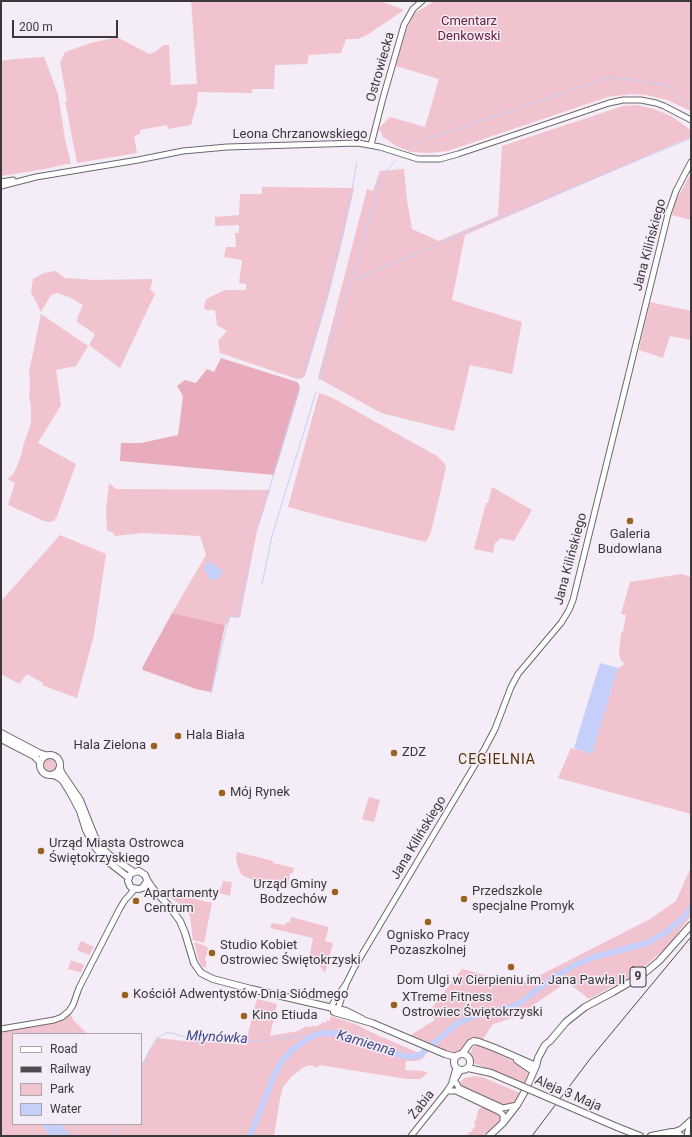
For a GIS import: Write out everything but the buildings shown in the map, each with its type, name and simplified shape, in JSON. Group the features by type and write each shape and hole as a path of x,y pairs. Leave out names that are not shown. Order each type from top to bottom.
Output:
{"main road":[{"path":"1,733 39,753 56,756 59,760 61,772 80,800 98,843 114,859 134,872"},
{"path":"1,739 34,756 40,762 42,772 58,777 71,794 80,811 86,830 94,846 106,860 128,878 136,887 153,889"},
{"path":"40,762 45,755"},
{"path":"53,775 60,768"},
{"path":"128,878 130,874 134,872 139,871 144,873 146,880 153,889"},
{"path":"136,887 144,886 146,880"},
{"name":"Aleja 3 Maja","path":"153,889 169,906 181,924 193,960 201,973 213,979 300,1002 348,1012 638,1136"},
{"name":"9","path":"489,1136 508,1117 516,1105 525,1091 545,1044 550,1041 559,1029 589,1004 613,992 642,974 659,961 691,925"},
{"path":"462,1062 472,1045 481,1042 513,1056 535,1069"},
{"path":"651,1136 667,1134 681,1136"}],"street":[{"name":"Ostrowiecka","path":"371,145 404,25 413,9 422,1"},
{"name":"Leona Chrzanowskiego","path":"1,186 18,181 183,151 226,147 349,143 371,145 418,159 440,159 465,152 608,103 623,100 641,100 656,103 691,120"},
{"name":"Jana Kilińskiego","path":"334,1009 354,968 486,748 511,687 518,674 561,623 569,610 576,590 668,214 676,191 691,162"},
{"name":"Leona Chrzanowskiego","path":"1,182 11,180 18,181"},
{"path":"1,1029 49,1021 62,1017 71,1009 78,988 83,982 120,908 136,887"},
{"name":"Żabia","path":"411,1136 455,1081 462,1062"},
{"name":"Żabia","path":"449,1089 462,1062"},
{"path":"455,1081 459,1088 505,1110 508,1117"},
{"path":"449,1089 500,1112 503,1115 502,1123"},
{"path":"502,1108 516,1105"},
{"path":"667,1134 681,1129 691,1121"},
{"path":"687,1136 691,1121"}],"green space":[{"path":"191,1 381,1 404,10 367,35 358,39 346,39 341,53 309,55 307,64 275,65 274,89 252,89 252,93 198,92 197,103 191,125 168,129 167,125 140,130 140,134 134,136 137,153 77,163 65,102 67,101 60,62 65,52 91,43 117,37 149,54 155,52 164,45 169,45 171,85 197,84"},
{"name":"Cmentarz Denkowski","path":"435,1 691,1 691,111 667,100 646,95 631,94 608,97 448,151 430,153 411,152 396,146 383,137 379,128 390,117 425,127 439,79 396,66 406,31 413,14"},
{"path":"44,57 58,94 65,139 71,164 1,176 1,61"},
{"path":"637,105 654,109 671,116 691,130 691,137 465,235 452,300 522,322 512,374 470,365 454,431 381,413 318,378 367,189 373,191 380,171 404,169 412,229 439,241 498,216 502,146 623,106"},
{"path":"691,173 691,220 672,215 676,201"},
{"path":"262,187 354,188 327,301 305,376 297,379 220,353 218,341 227,331 217,325 215,310 206,310 204,307 206,299 225,290 246,290 246,284 239,283 242,260 224,257 226,247 236,247 235,233 239,233 239,225 215,226 215,217 239,215 240,194 262,194"},
{"path":"55,271 65,278 95,280 153,279 150,289 155,294 120,368 89,345 95,334 77,322 83,305 69,297 57,293 51,295 41,312 31,292 33,279 44,273"},
{"path":"650,302 691,311 691,340 670,336 663,358 639,350"},
{"path":"41,314 88,346 76,366 56,370 61,405 38,443 76,464 57,516 54,521 49,522 8,505 15,483 8,479 14,473 21,456 31,423 29,372"},
{"path":"319,393 331,397 437,456 445,464 446,468 431,532 426,542 288,507"},
{"path":"109,483 116,489 270,490 257,531 240,617 230,617 229,622 225,625 172,613 206,555 200,536 144,533 115,536 112,532 107,531 106,511"},
{"path":"492,487 532,510 514,541 501,538 495,543 493,553 474,549 486,503 488,503"},
{"path":"60,535 106,554 94,635 77,698 42,685 43,683 27,674 19,684 1,674 1,601"},
{"path":"682,574 691,577 691,814 558,778 571,748 592,753 618,668 625,664 621,661 619,653 621,633 623,632 626,615 621,614 630,582"},
{"path":"47,758 52,758 55,761 56,769 53,771 48,771 45,768 43,761"},
{"path":"369,797 380,800 374,822 362,819"},
{"path":"237,852 294,868 293,873 290,873 288,887 256,881 241,874 236,858"},
{"path":"691,867 691,916 667,947 632,976 589,999 567,982 516,1017 493,1024 481,1042 475,1041 458,1056 406,1038 435,1020 428,1013 462,969 511,982 516,980 527,982 650,919 676,901"},
{"path":"223,881 232,882 230,896 219,893"},
{"path":"165,892 212,903 204,943 193,940 190,916 182,906"},
{"path":"291,917 329,927 325,941 333,943 325,973 310,954 313,938 270,928 272,923 285,925 287,922 290,922"},
{"path":"81,941 94,947 89,955 77,950"},
{"path":"194,942 207,947 208,949 205,960 207,962 205,968 199,961"},
{"path":"71,960 84,965 81,972 68,969"},
{"path":"257,999 277,1004 270,1036 298,1031 305,1027 317,1026 324,1022 326,1023 327,1020 330,1021 331,1016 355,1024 426,1056 420,1060 406,1061 405,1070 422,1071 428,1073 420,1079 407,1079 319,1065 318,1068 310,1065 304,1067 292,1076 283,1087 274,1136 1,1136 1,1029 49,1021 69,1011 74,1021 87,1033 12,1033 12,1125 142,1125 142,1063 157,1038 245,1045"},
{"path":"481,1045 525,1068 528,1074 524,1084 474,1063 470,1054 473,1047"},
{"path":"475,1076 482,1077 520,1093 513,1104 506,1107 461,1088 460,1083 464,1078"},
{"path":"483,1106 500,1112 503,1123 500,1120 496,1126 482,1136 469,1136 468,1132 470,1133 476,1125 474,1123 478,1110"}],"shaded area":[{"path":"221,358 297,382 299,385 300,389 274,475 120,461 121,443 141,443 178,435 183,396 177,386 185,380 196,383 207,369 214,372"},
{"path":"172,613 225,625 211,692 196,689 143,670 142,668"}],"water":[{"path":"209,561 223,571 220,577 215,580 208,579 208,575 205,573 204,568"},
{"path":"600,663 618,668 592,754 574,748"},
{"path":"42,1125 62,1125 71,1136 50,1136"}],"waterway":[{"path":"406,149 412,144 610,77 664,85 691,105"},
{"path":"351,281 691,138"},
{"path":"319,380 381,178 395,161"},
{"path":"300,378 304,373 326,300 352,190 357,162"},
{"path":"252,533 258,526 299,389"},
{"path":"262,584 272,536 316,392"},
{"path":"211,694 229,616 237,617 250,556"},
{"name":"Kamienna","path":"250,1136 275,1073 282,1061 292,1050 309,1038 318,1034 343,1034 400,1055 410,1057 420,1055 460,1022 474,1016 512,1007 520,1003 551,979 575,965 594,957 647,943 665,933 684,917 691,908"},
{"name":"Młynówka","path":"142,1067 157,1038 166,1033 172,1033 194,1040 266,1040"},
{"name":"Młynówka","path":"274,1039 303,1036 309,1038"},
{"name":"Młynówka","path":"112,1136 117,1125"}],"railway":[{"path":"532,1136 590,1059 691,937"}],"place":[{"name":"Galeria Budowlana","path":"630,521"},
{"name":"Hala Biała","path":"178,736"},
{"name":"Hala Zielona","path":"154,746"},
{"name":"ZDZ","path":"394,753"},
{"name":"Mój Rynek","path":"222,793"},
{"name":"Urząd Miasta Ostrowca Świętokrzyskiego","path":"41,851"},
{"name":"Urząd Gminy Bodzechów","path":"335,892"},
{"name":"Przedszkole specjalne Promyk","path":"464,899"},
{"name":"Apartamenty Centrum","path":"136,901"},
{"name":"Ognisko Pracy Pozaszkolnej","path":"428,922"},
{"name":"Studio Kobiet Ostrowiec Świętokrzyski","path":"212,953"},
{"name":"Dom Ulgi w Cierpieniu im. Jana Pawła II","path":"511,967"},
{"name":"Kościół Adwentystów Dnia Siódmego","path":"125,995"},
{"name":"XTreme Fitness Ostrowiec Świętokrzyski","path":"394,1005"},
{"name":"Kino Etiuda","path":"244,1016"}],"district":[{"name":"CEGIELNIA","path":"497,760"}]}
